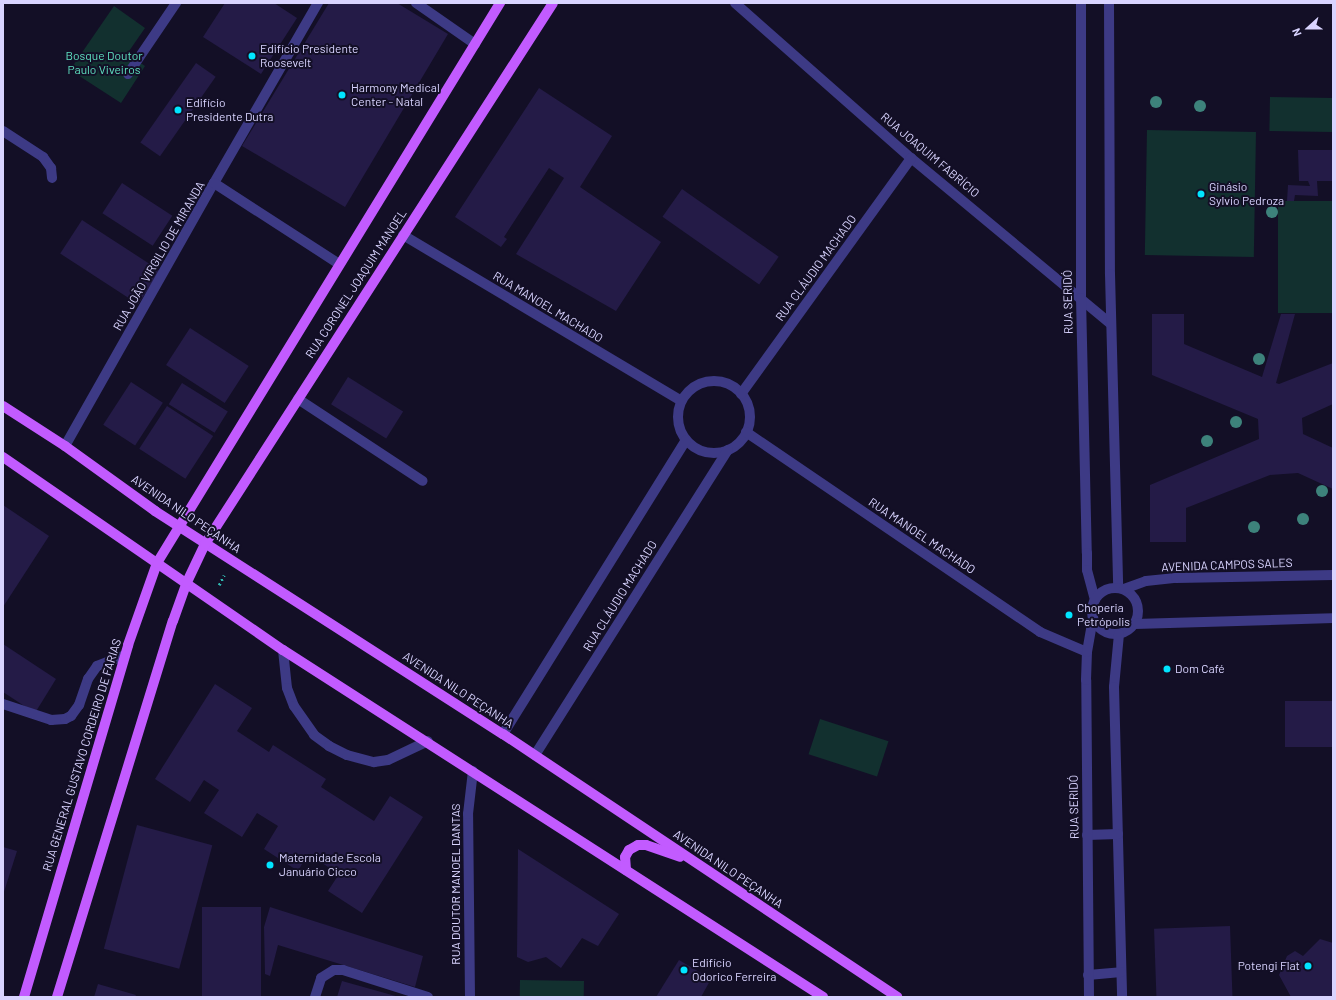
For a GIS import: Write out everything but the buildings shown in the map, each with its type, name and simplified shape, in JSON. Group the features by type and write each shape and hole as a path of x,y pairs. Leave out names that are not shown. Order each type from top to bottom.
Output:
{"main road":[{"name":"RUA CORONEL JOAQUIM MANOEL","path":"179,527 500,3"},
{"name":"RUA CORONEL JOAQUIM MANOEL","path":"187,582 205,544 553,3"},
{"name":"AVENIDA NILO PEÇANHA","path":"3,406 64,446 179,527 503,734 897,997"},
{"path":"3,457 187,582 283,650 428,741 823,997"},
{"name":"RUA GENERAL GUSTAVO CORDEIRO DE FARIAS","path":"24,997 125,654 157,563 179,527"},
{"path":"57,997 187,582"},
{"path":"626,870 625,857 629,850 644,844 679,856 729,885"}],"street":[{"path":"128,74 176,3"},
{"path":"214,184 318,3"},
{"path":"416,3 475,44"},
{"name":"RUA JOAQUIM FABRÍCIO","path":"735,3 911,158 1111,324"},
{"name":"RUA SERIDÓ","path":"1081,3 1081,298 1087,570 1095,600"},
{"path":"1109,3 1111,324 1121,588"},
{"path":"3,131 43,157 51,168 52,178"},
{"name":"RUA CLÁUDIO MACHADO","path":"741,394 911,158"},
{"name":"RUA JOÃO VIRGILIO DE MIRANDA","path":"64,446 214,184 339,264"},
{"name":"RUA MANOEL MACHADO","path":"403,235 681,401"},
{"path":"717,381 731,385 741,394 748,406 750,419 746,432 739,443 728,450 715,453 702,451 686,440 678,421 681,401 690,389 702,382 717,381"},
{"path":"298,399 423,481"},
{"name":"RUA MANOEL MACHADO","path":"746,432 1040,632 1087,652"},
{"path":"503,734 686,440"},
{"name":"RUA CLÁUDIO MACHADO","path":"535,755 728,450"},
{"name":"AVENIDA CAMPOS SALES","path":"1121,588 1146,581 1176,578 1333,575"},
{"path":"1135,624 1138,606 1133,596 1121,588 1107,589 1095,600 1093,618 1105,632 1119,634 1125,632 1135,624 1333,618"},
{"name":"RUA SERIDÓ","path":"1088,997 1087,652 1093,618"},
{"path":"1119,634 1114,687 1122,997"},
{"path":"283,650 287,688 294,706 314,735 330,746 347,755 374,762 388,760 428,741"},
{"path":"3,704 51,720 65,719 71,716 79,705 88,678 96,666 125,654"},
{"name":"RUA DOUTOR MANOEL DANTAS","path":"470,997 468,814 473,771"},
{"path":"1087,835 1118,834"},
{"path":"315,997 321,978 334,970 343,970 428,997"},
{"path":"1088,976 1121,972"}],"path":[{"path":"211,599 232,560"}],"green space":[{"name":"Bosque Doutor Paulo Viveiros","path":"114,6 145,28 127,54 145,66 121,103 70,70"},
{"path":"1270,97 1333,98 1332,132 1269,131"},
{"name":"Ginásio Sylvio Pedroza","path":"1147,130 1256,132 1254,257 1145,255"},
{"path":"1278,201 1333,201 1333,313 1278,313"},
{"path":"820,719 888,741 877,776 809,754"},
{"path":"520,980 584,981 584,997 520,997"}],"place":[{"name":"Edifício Presidente Roosevelt","path":"252,56"},
{"name":"Harmony Medical Center - Natal","path":"342,95"},
{"name":"Edifício Presidente Dutra","path":"178,110"},
{"name":"Ginásio Sylvio Pedroza","path":"1201,194"},
{"name":"Choperia Petrópolis","path":"1069,615"},
{"name":"Dom Café","path":"1167,669"},
{"name":"Maternidade Escola Januário Cicco","path":"270,865"},
{"name":"Potengi Flat","path":"1308,966"},
{"name":"Edifício Odorico Ferreira","path":"684,970"}]}
